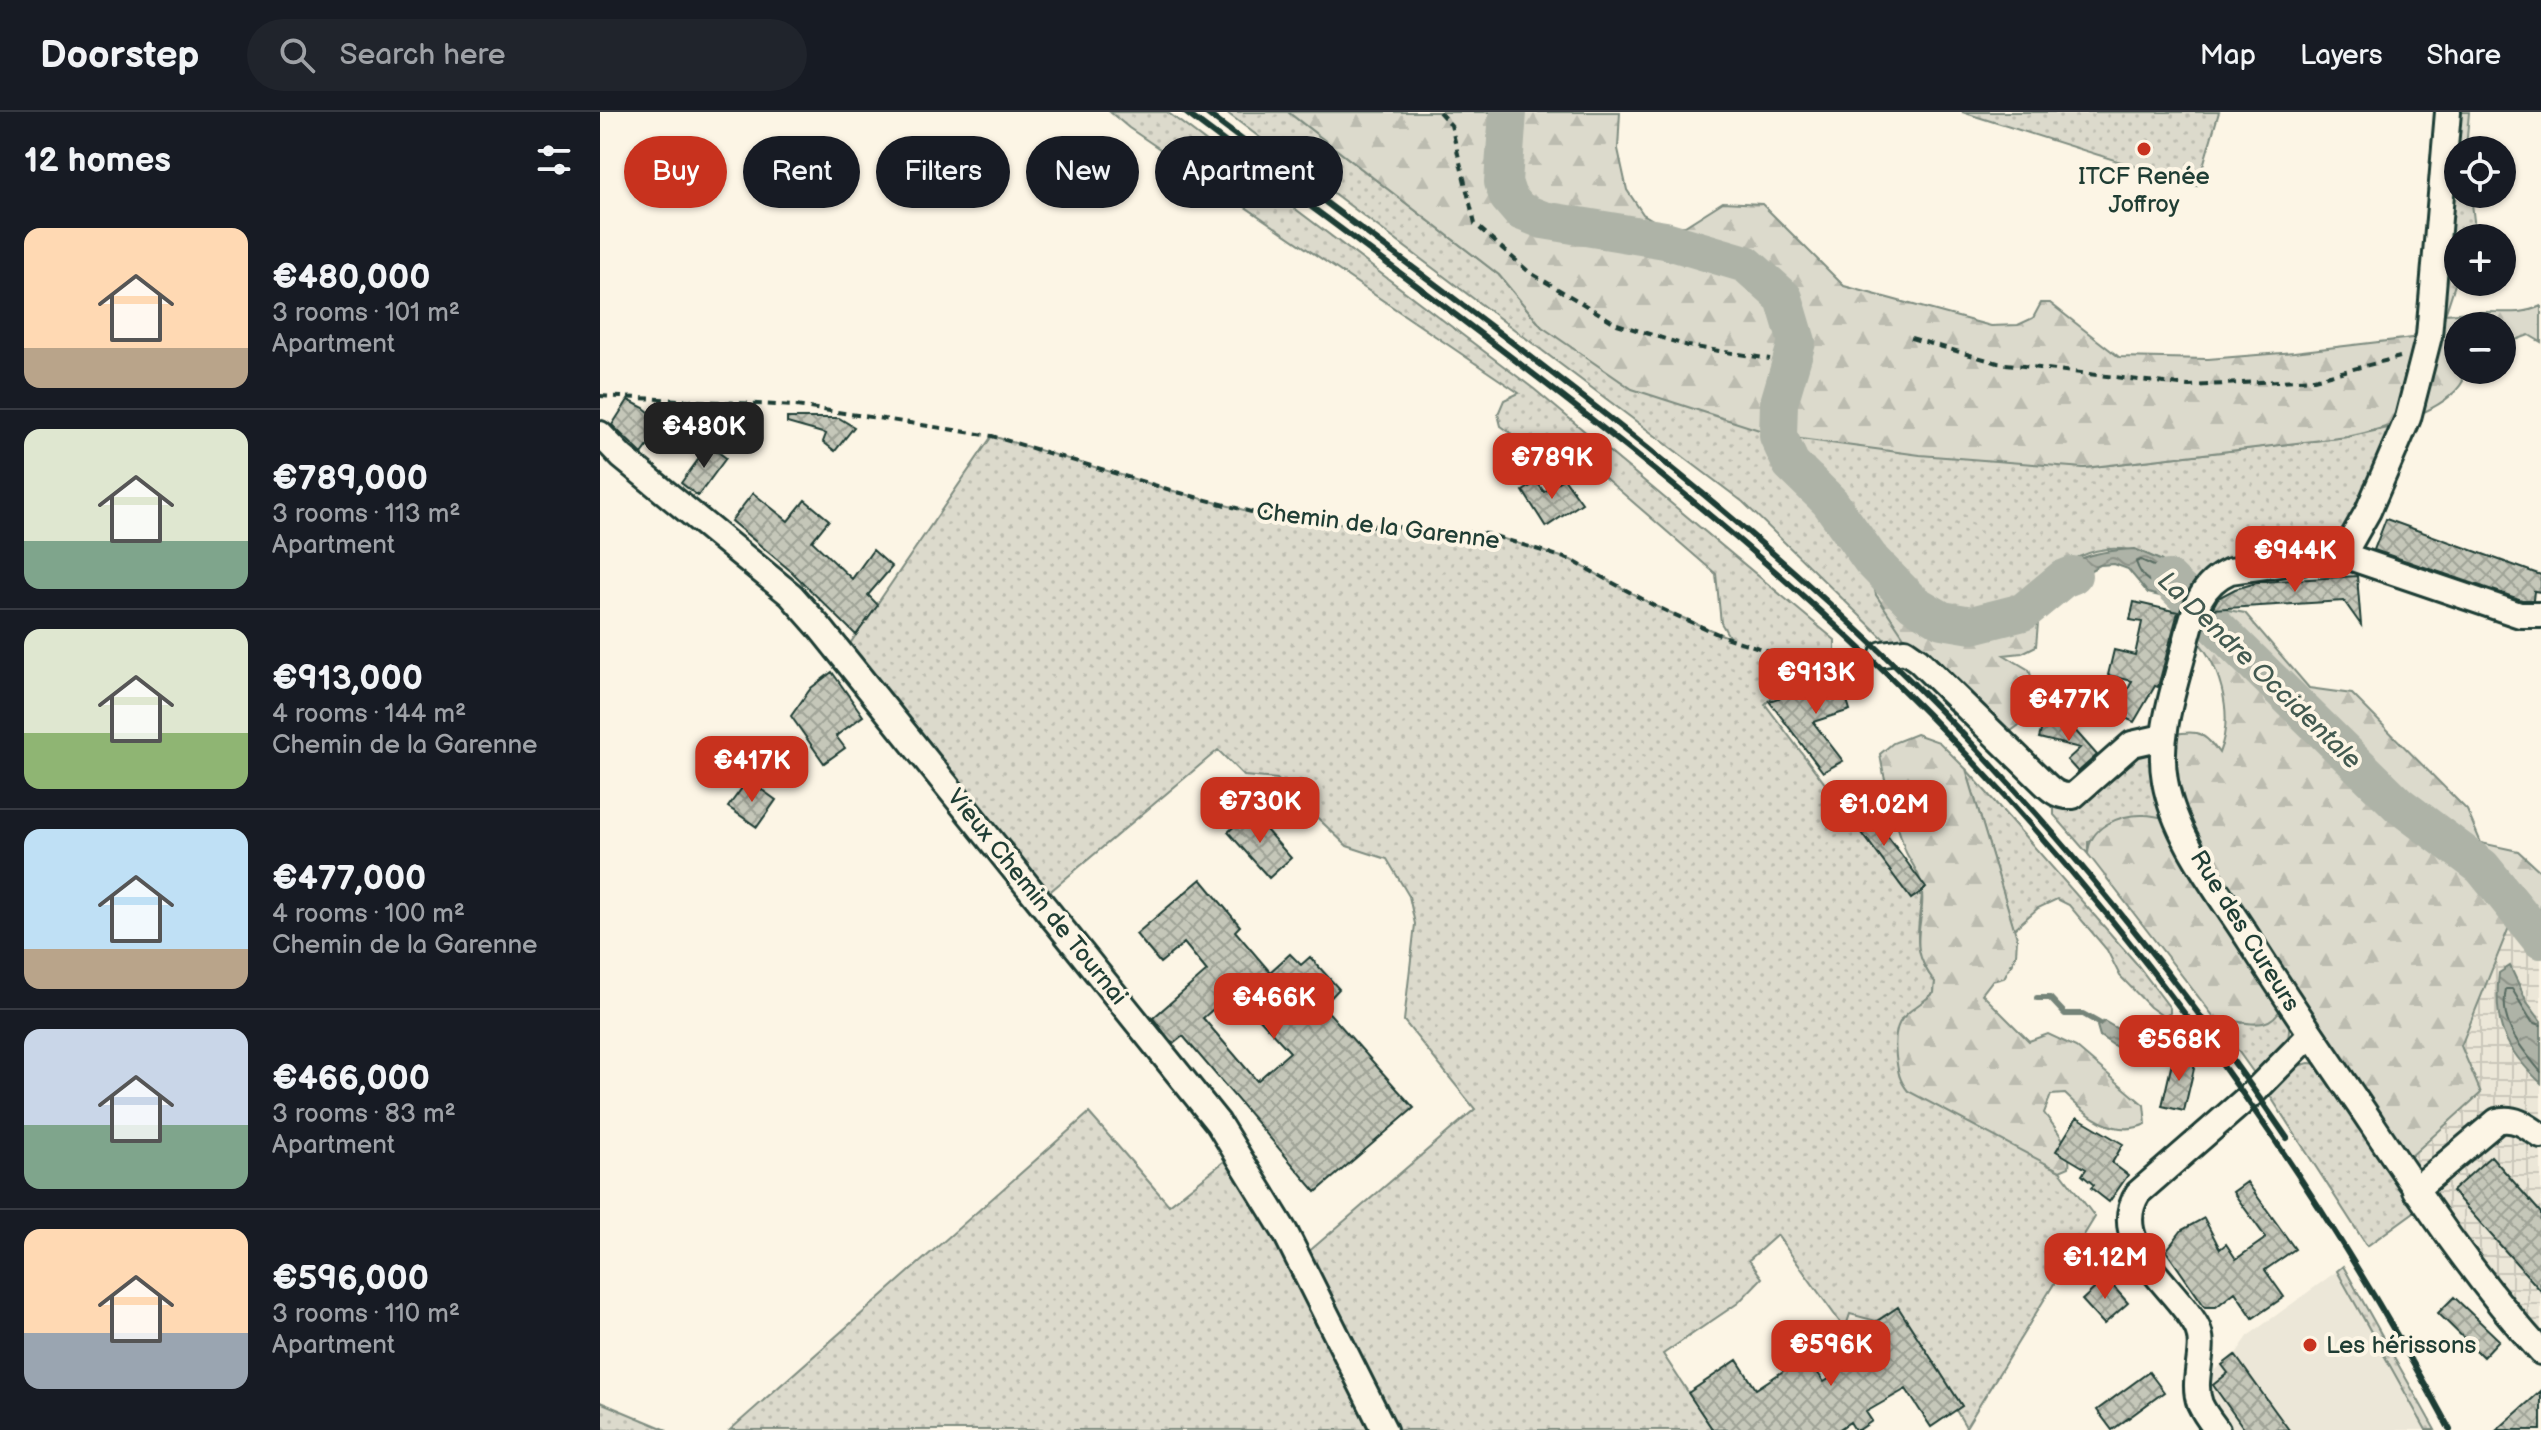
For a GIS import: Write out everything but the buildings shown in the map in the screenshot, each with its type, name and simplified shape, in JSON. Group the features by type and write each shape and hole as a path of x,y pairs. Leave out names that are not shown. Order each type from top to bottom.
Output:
{"street":[{"path":"2448,112 2432,314 2426,350 2408,418 2368,511 2343,555 2520,615 2541,615"},
{"name":"Vieux Chemin de Tournai","path":"600,434 622,457 791,595 843,654 1218,1123 1285,1232 1384,1430"},
{"name":"Rue des Cureurs","path":"2343,555 2230,571 2203,590 2168,708 2163,737 2165,783 2177,821 2212,882 2311,1034 2477,1277 2541,1352"},
{"path":"1883,654 1905,651 1918,660 2054,793 2066,797 2073,796 2132,744 2163,737"},
{"path":"2217,1430 2199,1402 2197,1382 2201,1336 2188,1313 2132,1239 2129,1215 2138,1193 2255,1091 2311,1034"},
{"path":"2415,1190 2497,1121 2506,1118 2519,1122 2541,1136"}],"path":[{"path":"1439,112 1451,125 1475,224 1529,272 1617,324 1688,346 1770,359"},
{"path":"1911,338 1998,363 2189,386 2314,379 2426,350"},
{"name":"Chemin de la Garenne","path":"600,396 796,406 884,419 992,436 1255,513 1311,521 1488,534 1571,560 1655,606 1722,636 1777,654 1835,658 1883,654"}],"shaded area":[{"path":"2516,909 2541,940 2541,1352 2400,1166 2461,1046"},
{"name":"Les hérissons","path":"2337,1271 2426,1430 2217,1430 2206,1376 2235,1355 2249,1335"}],"green space":[{"path":"1110,112 1167,112 1199,136 1155,136 1155,146"},
{"path":"1226,112 1288,112 1319,136 1258,136"},
{"path":"1288,112 1620,112 1618,149 1627,190 1643,214 1663,226 1685,226 1723,202 1762,204 1844,286 1991,326 2018,325 2033,318 2041,303 2050,303 2119,357 2208,359 2429,336 2432,314 2444,314 2444,384 2461,384 2443,401 2411,418 2347,437 2084,468 1920,455 1778,436 1632,389 1542,327 1499,275 1343,154 1343,136 1319,136"},
{"name":"ITCF Renée Joffroy","path":"1962,112 2219,112 2197,186"},
{"path":"2448,112 2469,112 2467,136 2446,136"},
{"path":"1343,154 1499,275 1542,327 2084,468 2347,437 2388,428 2408,418 2336,545 2203,590 2176,570 2146,554 2113,549 2096,551 2066,565 2031,598 2034,604 2013,615 1989,622 1952,623 1913,603 1904,638 1906,644 1886,641 1743,502 1343,200"},
{"path":"2444,162 2444,208 2473,208 2474,221 2474,224 2444,224 2444,296 2451,296 2444,315 2432,314"},
{"path":"1247,208 1294,208 1534,389 1835,640 1835,658 1800,656 1798,673 1765,704 1911,898 1922,894 1919,950 1935,982 1934,993 1901,1019 2047,1165 2060,1171 2095,1217 1966,1427 1956,1410 1962,1406 1898,1308 1876,1321 1850,1314 1845,1329 1777,1235 1749,1260 1762,1278 1738,1303 1663,1354 1713,1430 730,1430 1089,1113 1169,1205 1236,1152 1299,1260 1475,1109 1404,1021 1415,924 1409,896 1387,859 1347,846 1277,779 1244,776 1218,750 1040,900 843,654 992,436 1255,513 1311,521 1488,534 1571,560 1655,606 1730,638 1721,623 1716,574 1574,451 1548,441 1515,436 1501,426 1498,414 1504,400 1519,393"},
{"path":"2541,306 2541,342 2529,335 2516,340 2516,312"},
{"path":"1867,554 1921,608 1953,622 1993,620 2034,604 2039,611 2036,646 2022,653 2004,655 2029,670 2036,691 2029,718 2011,731 1990,730 1906,644 1876,595"},
{"path":"2203,590 2219,598 2228,610 2245,613 2309,688 2352,694 2467,810 2481,843 2518,851 2541,872 2541,940 2516,910 2461,1046 2481,1093 2400,1166 2284,999 2273,1019 2265,1023 2214,1017 2088,854 2094,836 2116,820 2145,815 2176,821 2163,737 2196,733 2207,739 2219,753 2225,722 2222,688 2209,657 2189,632"},
{"path":"1916,734 1939,742 1966,769 2017,938 2016,955 2004,978 1992,981 1982,994 2029,1041 2048,1034 2076,1047 2144,1105 2146,1124 2123,1128 2092,1117 2065,1094 2051,1095 2044,1113 2062,1138 2069,1160 2069,1167 2060,1171 1908,1091 1899,1076 1895,1043 1898,1025 1934,993 1935,982 1925,968 1918,944 1921,883 1901,838 1880,754 1893,743"},
{"path":"2163,737 2177,821 2088,842 2088,854 2054,815 2054,793"},
{"path":"1966,769 2136,963 2170,1008 2170,1013 2164,1017 2150,1007 2120,976 2107,950 2069,905 2057,899 2038,908 2014,929"},
{"path":"2284,999 2289,1035 2275,1058 2256,1076 2214,1017 2242,1023"},
{"path":"2319,1064 2425,1204 2367,1246 2263,1085 2289,1068"},
{"path":"2343,1266 2435,1430 2426,1430 2337,1271"},
{"path":"600,1402 667,1430 600,1430"}],"water":[{"path":"2135,549 2160,560 2203,590 2195,614 2176,600 2148,593 2128,569 2114,564 2100,565 2071,581 2039,611 2031,598 2077,561 2100,553"},
{"path":"2510,966 2527,1002 2541,1021 2541,1083 2510,1046 2500,1021 2499,973"},
{"path":"2104,1021 2131,1037 2133,1047 2122,1051 2100,1036 2097,1026"}],"waterway":[{"name":"La Dendre Occidentale","path":"1508,112 1503,182 1508,197 1520,211 1543,220 1665,240 1746,264 1784,298 1797,342 1779,403 1778,436 1791,464 1829,501 1871,560 1913,603 1942,620 1972,625 2023,612 2063,579 2073,575"},
{"name":"La Dendre Occidentale","path":"2168,579 2399,805 2482,867 2541,940"},
{"path":"2037,998 2050,998 2065,1014 2083,1014 2099,1023"}],"railway":[{"path":"1185,112 1534,374 1704,510 1787,581 1953,740 2114,923 2189,1019 2328,1221 2450,1430"},
{"path":"1205,112 1637,440 1803,579 1882,653 1993,766 2097,885 2195,1009 2287,1138"}],"place":[{"name":"ITCF Renée Joffroy","path":"2144,149"},
{"name":"Les hérissons","path":"2310,1345"}]}
